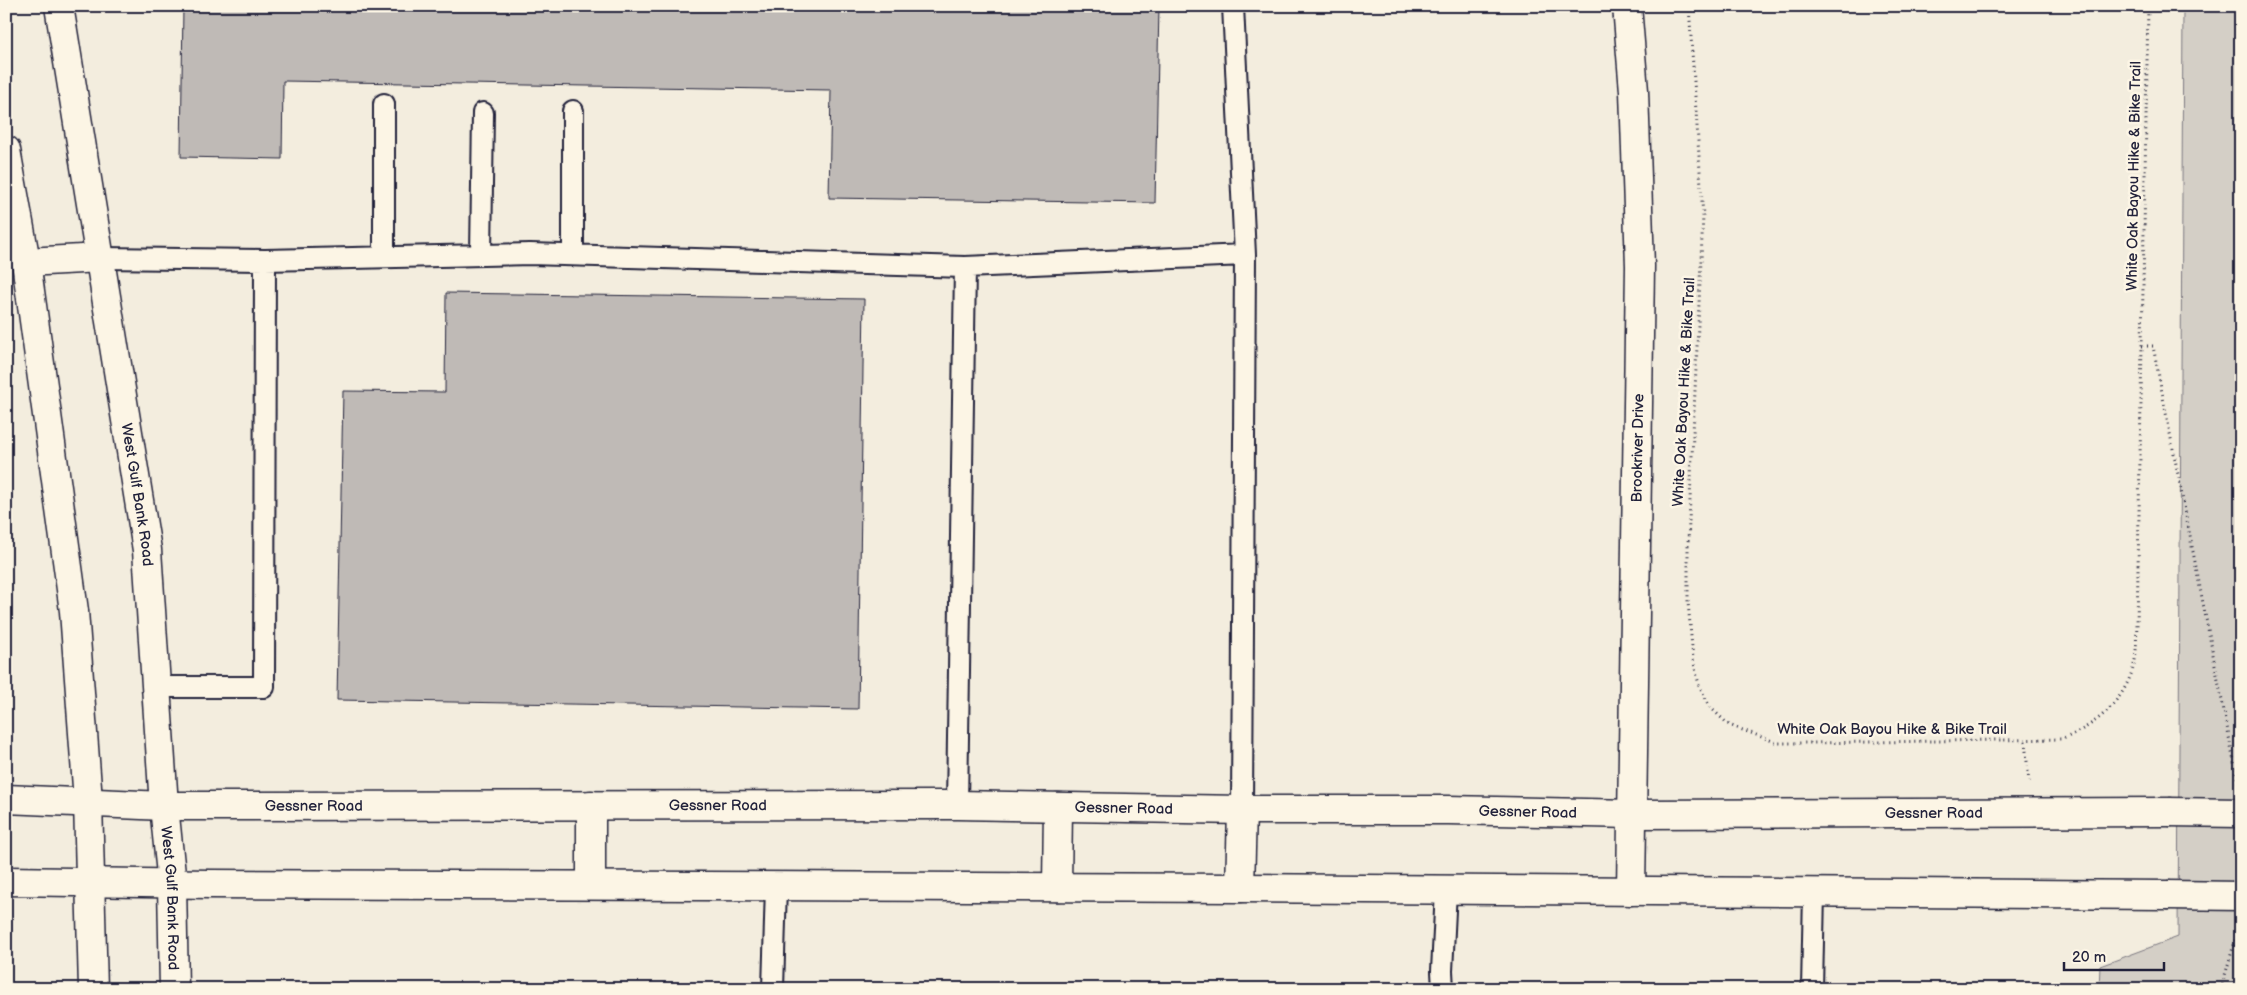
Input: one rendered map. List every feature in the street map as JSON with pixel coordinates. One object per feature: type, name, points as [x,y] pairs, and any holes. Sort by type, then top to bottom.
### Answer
[{"type":"main road","name":"West Gulf Bank Road","points":[[59,6],[147,550],[164,806],[172,884],[174,989]]},
{"type":"main road","name":"Brookriver Drive","points":[[1627,6],[1634,91],[1640,266],[1631,891]]},
{"type":"main road","points":[[6,150],[26,262],[74,611],[88,801],[92,883],[93,989]]},
{"type":"main road","points":[[26,262],[101,258]]},
{"type":"main road","name":"Gessner Road","points":[[6,800],[88,801],[164,806],[957,805],[1242,810],[1448,810],[1632,814],[2169,812],[2240,800]]},
{"type":"main road","points":[[591,805],[591,885]]},
{"type":"main road","points":[[1057,887],[1058,807]]},
{"type":"main road","points":[[1240,888],[1242,810]]},
{"type":"main road","points":[[6,882],[1240,888],[2241,896]]},
{"type":"lane","points":[[1233,6],[1245,255],[1242,810]]},
{"type":"lane","points":[[384,104],[384,257]]},
{"type":"lane","points":[[573,111],[573,255]]},
{"type":"lane","points":[[481,255],[483,112]]},
{"type":"lane","points":[[101,258],[265,260],[573,255],[965,267],[1245,255]]},
{"type":"lane","points":[[156,687],[264,687],[265,260]]},
{"type":"lane","points":[[957,805],[965,267]]},
{"type":"lane","points":[[773,989],[776,886]]},
{"type":"lane","points":[[1428,989],[1442,980],[1446,890]]},
{"type":"lane","points":[[1812,989],[1814,892]]},
{"type":"path","name":"White Oak Bayou Hike & Bike Trail","points":[[1689,6],[1703,216],[1690,502],[1688,602],[1693,659],[1699,685],[1710,707],[1729,725],[1778,743],[2025,741],[2063,738],[2084,730],[2103,716],[2126,685],[2134,665],[2137,626],[2148,6]]},
{"type":"path","points":[[2142,346],[2153,346],[2240,800]]},
{"type":"path","points":[[2025,741],[2030,784]]},
{"type":"path","points":[[2238,868],[2239,841]]},
{"type":"path","points":[[2221,989],[2237,934],[2237,925]]},
{"type":"shaded area","points":[[2183,6],[2241,6],[2241,989],[2099,989],[2100,966],[2178,937]]},
{"type":"building","points":[[183,6],[1159,6],[1155,203],[829,198],[831,90],[283,81],[282,159],[181,157]]},
{"type":"building","points":[[446,293],[864,299],[858,709],[337,700],[343,391],[445,392]]},
{"type":"building","points":[[436,987],[477,988],[477,989],[436,989]]}]
